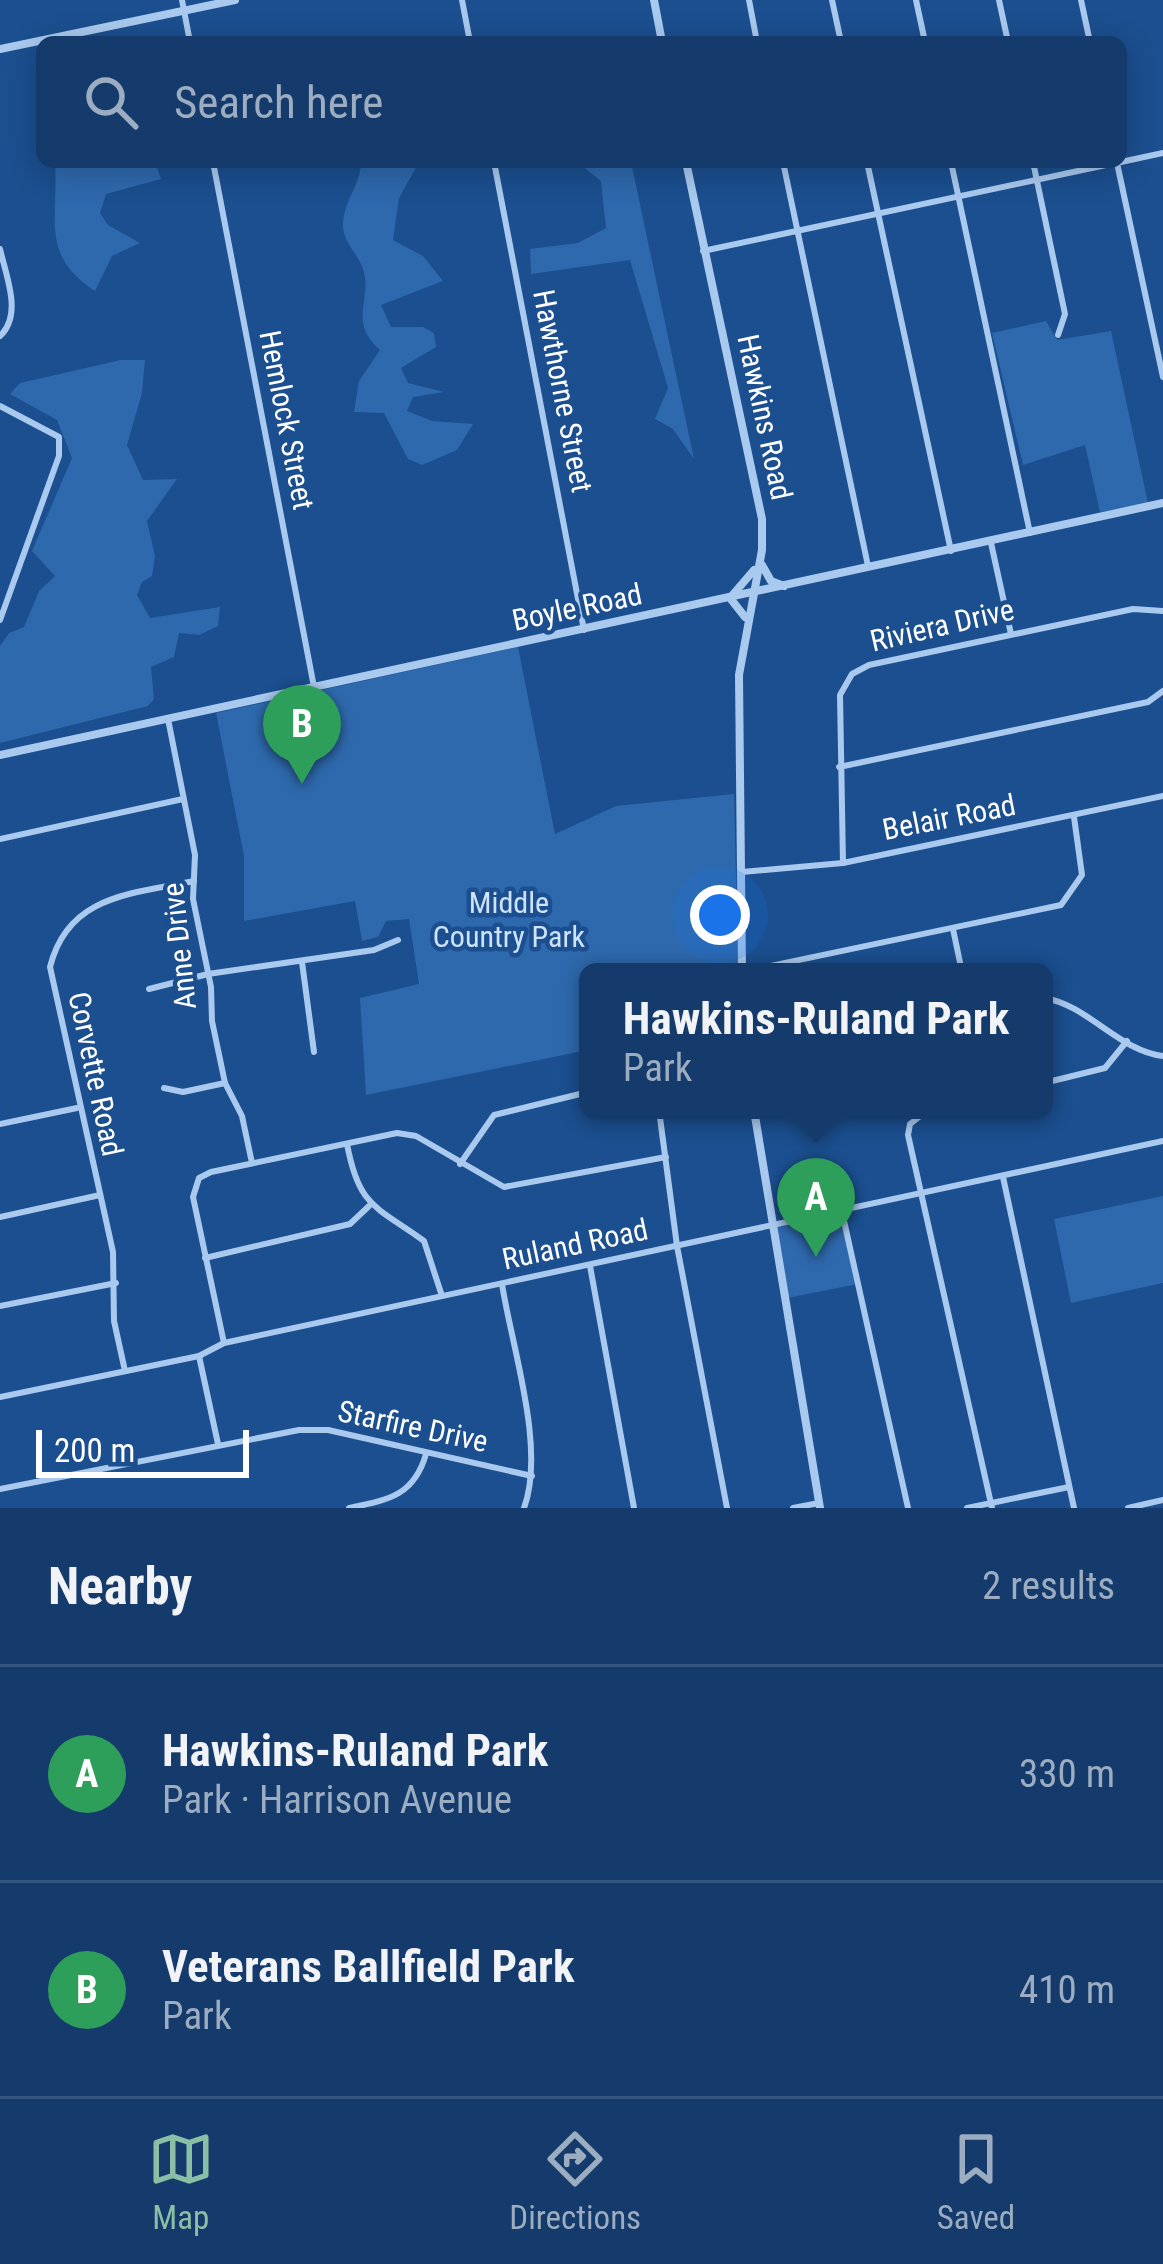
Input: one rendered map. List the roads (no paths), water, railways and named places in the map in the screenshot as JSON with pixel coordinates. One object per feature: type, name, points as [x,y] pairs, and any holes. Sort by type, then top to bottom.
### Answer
[{"type":"street","points":[[182,0],[189,36]]},
{"type":"street","points":[[63,36],[236,0]]},
{"type":"street","points":[[462,0],[469,36]]},
{"type":"street","points":[[654,0],[661,36]]},
{"type":"street","points":[[748,0],[757,36]]},
{"type":"street","points":[[832,0],[840,36]]},
{"type":"street","points":[[916,0],[924,36]]},
{"type":"street","points":[[999,0],[1007,36]]},
{"type":"street","points":[[1081,0],[1089,36]]},
{"type":"street","points":[[0,49],[36,42]]},
{"type":"street","points":[[1127,160],[1163,153]]},
{"type":"street","name":"Hemlock Street","points":[[214,168],[314,688]]},
{"type":"street","name":"Hawthorne Street","points":[[495,168],[584,630]]},
{"type":"street","name":"Hawkins Road","points":[[687,168],[762,519],[761,559],[739,674],[742,963]]},
{"type":"street","points":[[784,168],[868,566]]},
{"type":"street","points":[[868,168],[951,551]]},
{"type":"street","points":[[952,168],[1030,533]]},
{"type":"street","points":[[1034,168],[1066,314],[1058,335]]},
{"type":"street","points":[[703,251],[1091,168]]},
{"type":"street","points":[[1119,168],[1163,377]]},
{"type":"street","points":[[0,249],[12,309],[10,323],[0,336]]},
{"type":"street","points":[[0,406],[59,437],[59,456],[0,620]]},
{"type":"street","name":"Boyle Road","points":[[0,755],[1163,503]]},
{"type":"street","points":[[991,543],[1011,634]]},
{"type":"street","points":[[761,559],[765,575],[785,586]]},
{"type":"street","points":[[747,625],[741,606],[730,598],[761,559]]},
{"type":"street","name":"Riviera Drive","points":[[843,863],[840,695],[852,674],[869,665],[1132,609],[1163,610]]},
{"type":"street","points":[[839,767],[1148,702],[1163,691]]},
{"type":"street","name":"Anne Drive","points":[[168,719],[195,855],[194,881],[225,1083],[242,1116],[252,1163]]},
{"type":"street","name":"Belair Road","points":[[742,872],[843,863],[1163,796]]},
{"type":"street","points":[[0,839],[183,799]]},
{"type":"street","points":[[786,963],[1061,905],[1082,875],[1074,816]]},
{"type":"street","name":"Corvette Road","points":[[125,1371],[114,1321],[116,1283],[100,1195],[52,987],[55,946],[72,920],[97,902],[194,881]]},
{"type":"street","points":[[953,929],[960,963]]},
{"type":"street","points":[[148,989],[208,974],[374,950],[398,940]]},
{"type":"street","points":[[302,962],[314,1052]]},
{"type":"street","points":[[1053,1001],[1163,1056]]},
{"type":"street","points":[[1053,1081],[1105,1068],[1127,1041]]},
{"type":"street","points":[[164,1088],[183,1092],[225,1083]]},
{"type":"street","points":[[460,1164],[494,1115],[579,1094]]},
{"type":"street","points":[[0,1124],[77,1108]]},
{"type":"street","points":[[660,1119],[677,1246],[727,1508]]},
{"type":"street","points":[[755,1119],[819,1505],[793,1508]]},
{"type":"street","points":[[916,1119],[908,1135],[992,1505]]},
{"type":"street","points":[[224,1343],[194,1187],[211,1172],[406,1134],[504,1187],[525,1187],[666,1156]]},
{"type":"street","name":"Ruland Road","points":[[0,1397],[199,1356],[224,1343],[1163,1141]]},
{"type":"street","points":[[347,1144],[353,1176],[368,1206],[424,1241],[442,1296]]},
{"type":"street","points":[[1003,1177],[1074,1508]]},
{"type":"street","points":[[0,1216],[100,1195]]},
{"type":"street","points":[[205,1258],[350,1224],[368,1206]]},
{"type":"street","points":[[842,1212],[908,1508]]},
{"type":"street","points":[[590,1266],[634,1508]]},
{"type":"street","points":[[0,1306],[116,1283]]},
{"type":"street","points":[[502,1285],[532,1476],[524,1508]]},
{"type":"street","points":[[199,1356],[218,1444]]},
{"type":"street","name":"Starfire Drive","points":[[0,1489],[284,1430],[328,1430],[532,1476]]},
{"type":"street","points":[[349,1508],[405,1493],[415,1484],[426,1453]]},
{"type":"street","points":[[967,1508],[1070,1487]]},
{"type":"street","points":[[1128,1508],[1163,1500]]},
{"type":"place","name":"Veterans Ballfield Park","points":[[302,784]]},
{"type":"place","name":"Hawkins-Ruland Park","points":[[816,1257]]},
{"type":"park label","name":"Middle Country Park","points":[[509,919]]}]
